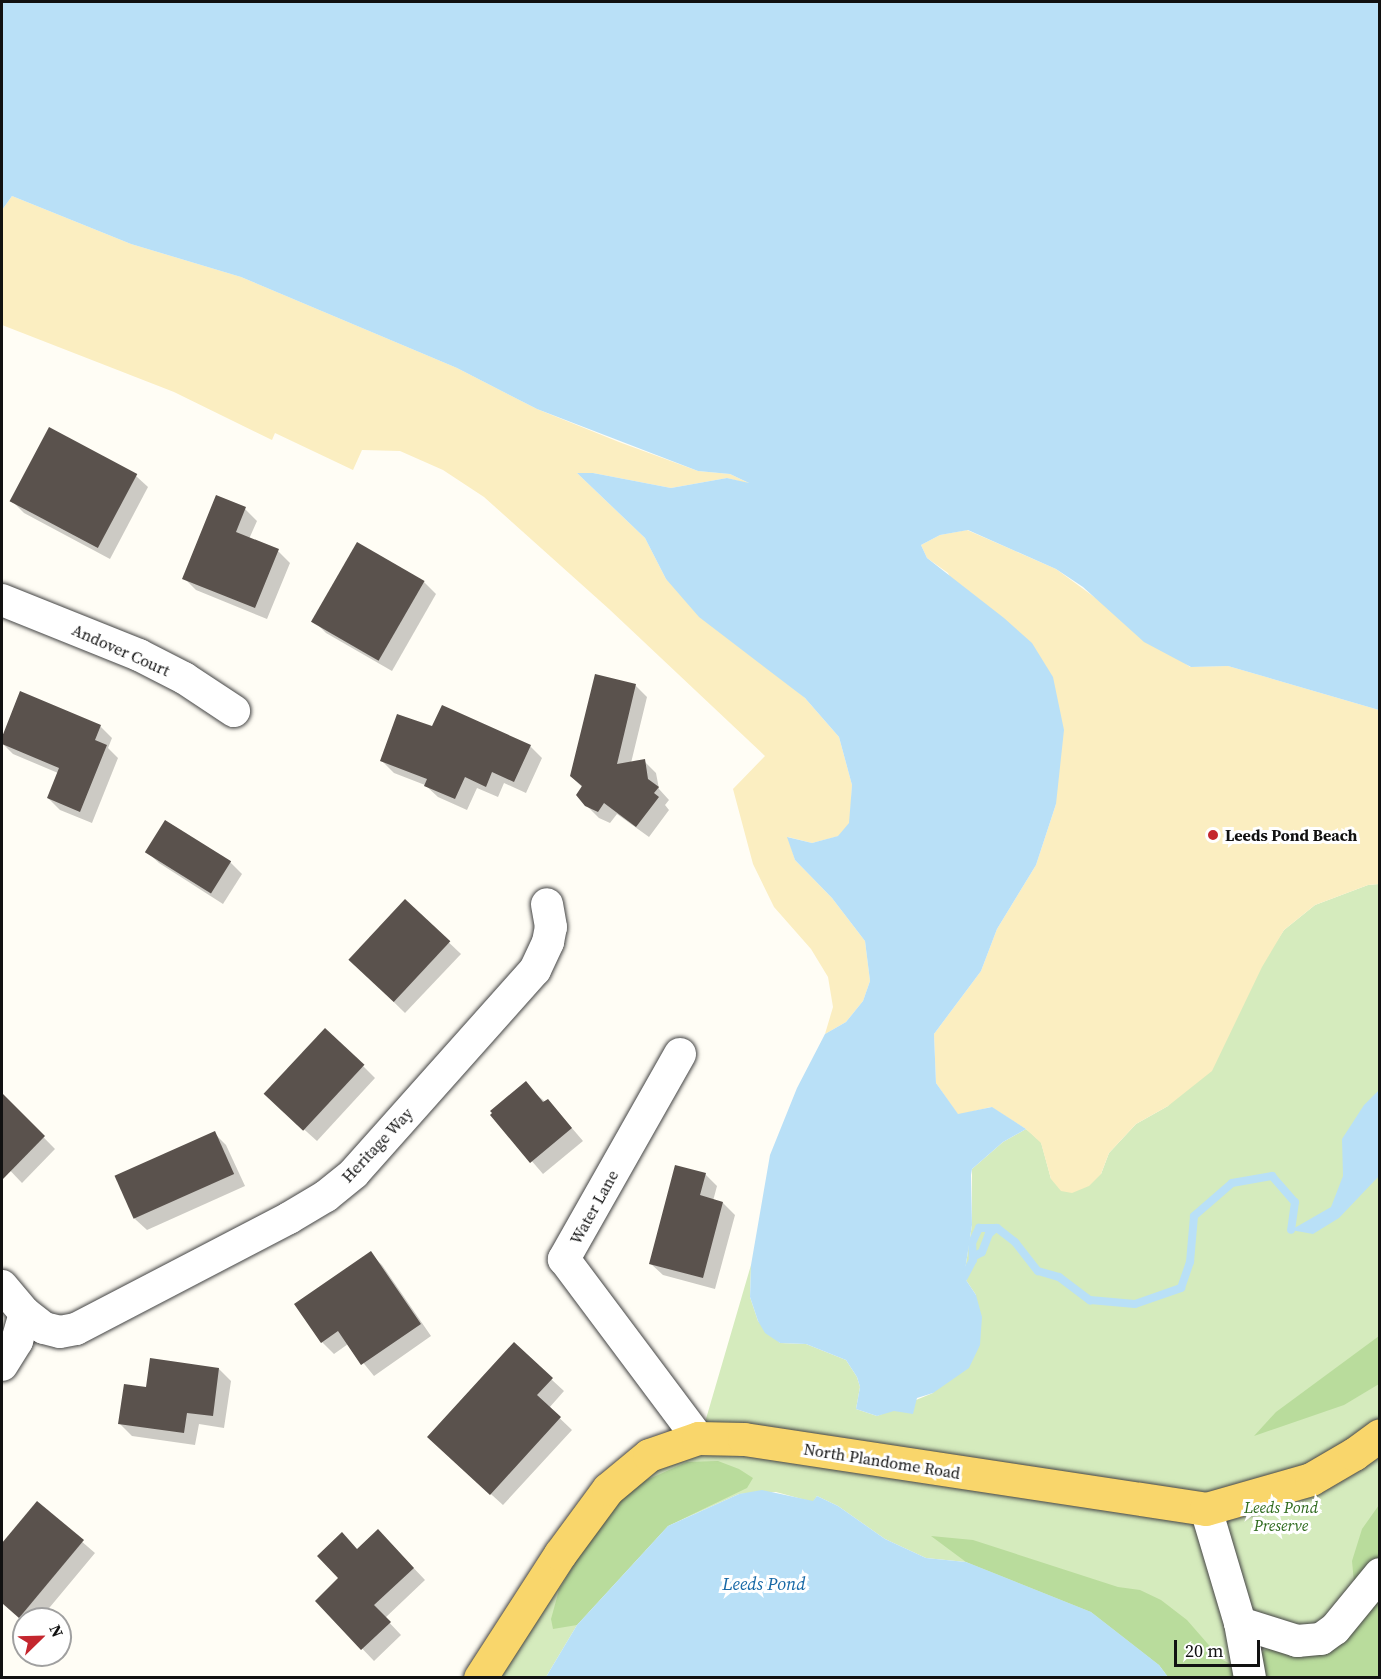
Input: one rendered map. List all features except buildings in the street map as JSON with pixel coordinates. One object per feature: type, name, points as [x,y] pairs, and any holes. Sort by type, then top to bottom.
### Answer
[{"type":"main road","name":"North Plandome Road","points":[[480,1677],[560,1554],[608,1489],[649,1455],[698,1438],[744,1439],[1206,1509],[1311,1479],[1354,1455],[1380,1435]]},
{"type":"street","name":"Andover Court","points":[[2,600],[139,655],[184,678],[234,711]]},
{"type":"street","name":"Heritage Way","points":[[2,1286],[36,1324],[53,1332],[69,1331],[88,1325],[289,1218],[340,1186],[535,970],[548,942],[550,927],[548,904]]},
{"type":"street","name":"Water Lane","points":[[680,1054],[564,1260],[698,1438]]},
{"type":"street","points":[[2,1365],[17,1341],[25,1313]]},
{"type":"street","points":[[1206,1509],[1240,1623],[1250,1677]]},
{"type":"street","points":[[1240,1623],[1297,1641],[1321,1639],[1335,1629],[1380,1574]]},
{"type":"green space","name":"Leeds Pond Preserve","points":[[1379,884],[1379,1677],[1168,1677],[1159,1665],[966,1562],[926,1558],[885,1539],[838,1506],[817,1496],[813,1502],[776,1492],[739,1494],[668,1526],[577,1625],[546,1677],[480,1678],[608,1489],[701,1436],[751,1265],[750,1297],[758,1321],[780,1343],[806,1344],[846,1360],[857,1377],[860,1387],[856,1409],[877,1416],[933,1393],[976,1295],[964,1277],[972,1225],[972,1169],[1003,1142],[1026,1129],[1041,1142],[1051,1179],[1101,1174],[1109,1153],[1136,1124],[1168,1106],[1284,930],[1315,905],[1368,885]]},
{"type":"green space","points":[[1379,1336],[1379,1384],[1344,1405],[1254,1436],[1276,1412]]},
{"type":"green space","points":[[718,1461],[739,1469],[753,1478],[747,1488],[668,1526],[577,1625],[553,1629],[551,1619],[559,1590],[590,1538],[629,1488],[687,1462]]},
{"type":"green space","points":[[1379,1505],[1379,1677],[1168,1677],[1159,1665],[1091,1612],[966,1562],[931,1536],[973,1540],[1118,1587],[1140,1590],[1161,1600],[1187,1620],[1221,1659],[1249,1674],[1259,1655],[1269,1647],[1309,1653],[1354,1582],[1352,1561],[1362,1529]]},
{"type":"sand","points":[[12,196],[131,244],[241,277],[457,368],[537,409],[619,442],[698,471],[730,474],[753,485],[727,478],[671,488],[593,473],[577,473],[645,538],[666,579],[805,698],[839,737],[852,785],[850,823],[839,836],[812,843],[788,837],[795,860],[832,898],[865,941],[870,981],[863,1001],[846,1022],[825,1034],[833,1007],[828,977],[811,949],[774,907],[753,864],[733,789],[765,756],[609,609],[484,497],[443,470],[400,451],[362,450],[353,470],[275,433],[272,440],[174,392],[2,325],[2,210]]},
{"type":"sand","name":"Leeds Pond Beach","points":[[967,530],[1056,569],[1190,667],[1228,666],[1379,710],[1379,884],[1368,885],[1315,905],[1284,930],[1262,967],[1212,1071],[1168,1106],[1136,1124],[1109,1153],[1101,1174],[1089,1186],[1072,1193],[1061,1191],[1051,1179],[1041,1143],[1026,1129],[991,1107],[958,1115],[936,1083],[934,1034],[981,971],[997,929],[1036,865],[1056,804],[948,573],[927,558],[921,545],[940,535]]},
{"type":"water","points":[[2,2],[1379,2],[1379,710],[1228,666],[1191,667],[1144,642],[1083,587],[1056,569],[968,530],[940,535],[921,545],[927,558],[1004,618],[1032,643],[1053,677],[1064,730],[1056,804],[1036,865],[997,929],[981,971],[934,1034],[936,1083],[958,1114],[992,1107],[1026,1129],[1003,1142],[972,1169],[972,1225],[964,1277],[976,1295],[982,1317],[980,1345],[969,1368],[933,1393],[917,1398],[913,1414],[894,1411],[877,1416],[856,1409],[860,1387],[857,1377],[846,1360],[806,1344],[780,1343],[765,1333],[758,1321],[750,1297],[751,1265],[770,1155],[797,1088],[825,1034],[846,1022],[863,1001],[870,981],[865,941],[832,898],[795,860],[787,837],[812,843],[838,836],[849,823],[852,785],[839,737],[805,698],[699,617],[666,579],[645,538],[577,473],[593,473],[671,488],[727,478],[749,483],[730,474],[698,471],[537,409],[457,368],[241,277],[131,244],[12,196],[2,210]]},
{"type":"water","points":[[1379,1090],[1379,1176],[1339,1218],[1313,1234],[1291,1230],[1331,1207],[1343,1176],[1342,1139],[1364,1105]]},
{"type":"water","name":"Leeds Pond","points":[[762,1490],[813,1501],[817,1496],[838,1506],[885,1539],[926,1558],[966,1562],[1091,1612],[1159,1665],[1168,1677],[546,1677],[577,1625],[668,1526],[739,1494]]},
{"type":"waterway","points":[[964,1277],[973,1260],[972,1243],[979,1228],[997,1228],[1015,1242],[1038,1271],[1059,1277],[1090,1300],[1135,1304],[1181,1288],[1190,1262],[1194,1216],[1232,1183],[1272,1176],[1295,1202],[1291,1230]]},
{"type":"waterway","points":[[973,1257],[982,1252],[989,1234],[996,1228]]},
{"type":"place","name":"Leeds Pond Beach","points":[[1213,835]]}]
